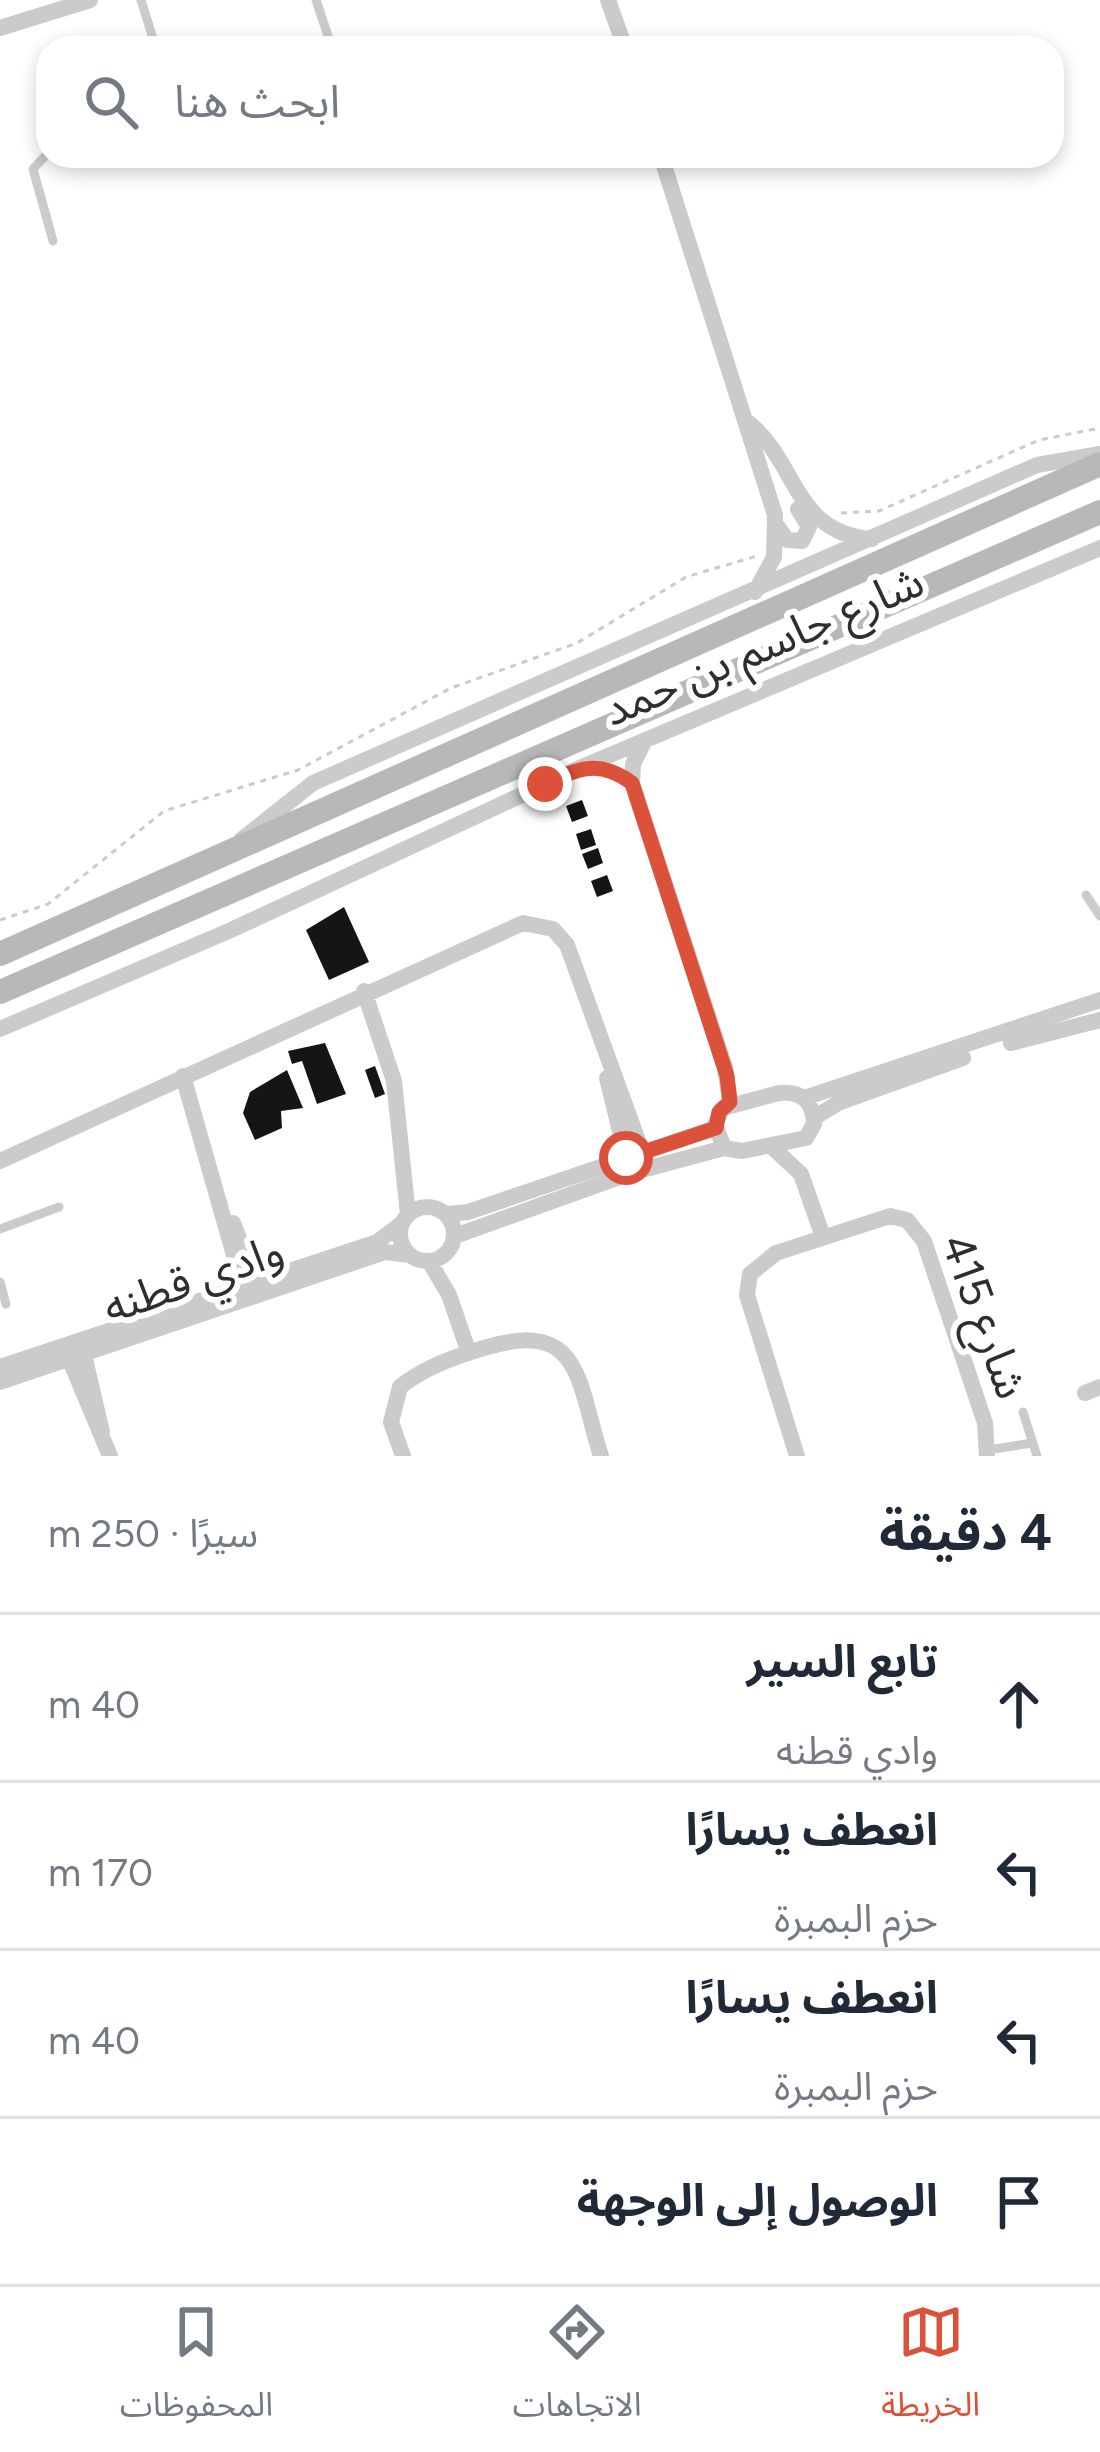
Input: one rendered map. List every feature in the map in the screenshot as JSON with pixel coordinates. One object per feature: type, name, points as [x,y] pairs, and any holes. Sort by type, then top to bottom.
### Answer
[{"type":"main road","name":"شارع جاسم بن حمد","points":[[0,954],[237,844],[1100,464]]},
{"type":"main road","name":"شارع جاسم بن حمد","points":[[0,992],[1100,512]]},
{"type":"street","points":[[0,28],[90,0]]},
{"type":"street","points":[[616,4],[623,36]]},
{"type":"street","points":[[665,168],[749,423],[749,445],[777,525],[790,541],[808,535],[794,493],[766,437],[749,423]]},
{"type":"street","name":"شارع جاسم بن حمد","points":[[237,844],[313,783],[1037,465],[1100,454]]},
{"type":"street","points":[[794,493],[828,527],[875,539]]},
{"type":"street","points":[[754,592],[774,557],[777,525]]},
{"type":"street","name":"شارع جاسم بن حمد","points":[[0,1029],[230,930],[584,766],[1100,548]]},
{"type":"street","points":[[644,742],[633,764],[632,783],[675,907],[683,917],[722,1046],[730,1102]]},
{"type":"street","points":[[584,766],[612,770],[632,783]]},
{"type":"street","points":[[0,1161],[508,926],[543,925],[567,945],[637,1163]]},
{"type":"street","points":[[364,992],[394,1081],[405,1173],[402,1244],[410,1255],[437,1258]]},
{"type":"street","points":[[724,1148],[716,1128],[719,1112],[730,1102],[791,1092],[805,1098],[1100,1000]]},
{"type":"street","points":[[823,1237],[801,1174],[814,1118],[838,1103],[984,1050],[1100,1020]]},
{"type":"street","points":[[722,1046],[753,1097]]},
{"type":"street","points":[[183,1076],[251,1289]]},
{"type":"street","points":[[805,1098],[814,1118]]},
{"type":"street","points":[[437,1258],[455,1235],[716,1128]]},
{"type":"street","points":[[405,1219],[439,1210],[469,1212],[637,1163],[724,1148],[772,1147],[806,1138]]},
{"type":"street","points":[[772,1147],[801,1174]]},
{"type":"street","points":[[405,1173],[455,1235]]},
{"type":"street","name":"شارع 415","points":[[797,1456],[746,1284],[765,1258],[890,1216],[907,1220],[920,1233],[986,1423],[988,1453]]},
{"type":"street","name":"وادي قطنه","points":[[1,1369],[251,1289],[377,1242],[405,1219]]},
{"type":"street","name":"وادي قطنه","points":[[251,1289],[386,1252],[410,1255]]},
{"type":"street","points":[[437,1258],[469,1353]]},
{"type":"street","points":[[403,1456],[391,1421],[400,1387],[469,1353],[528,1336],[561,1350],[601,1456]]},
{"type":"street","points":[[74,1349],[88,1413],[102,1432],[110,1456]]},
{"type":"lane","points":[[141,0],[152,36]]},
{"type":"lane","points":[[316,0],[328,36]]},
{"type":"lane","points":[[36,166],[33,169],[53,242]]},
{"type":"lane","points":[[1086,895],[1100,916]]},
{"type":"lane","points":[[0,1229],[58,1207]]},
{"type":"lane","points":[[0,1282],[6,1304]]},
{"type":"lane","points":[[1023,1412],[1036,1456]]},
{"type":"lane","points":[[988,1453],[1032,1442]]},
{"type":"path","points":[[828,527],[840,513],[879,511],[1039,440],[1100,428]]},
{"type":"path","points":[[0,920],[48,904],[164,812],[298,770],[451,688],[577,643],[686,577],[757,556],[774,557]]},
{"type":"building","points":[[582,800],[588,816],[572,822],[566,806]]},
{"type":"building","points":[[591,829],[596,845],[581,850],[576,834]]},
{"type":"building","points":[[598,848],[603,863],[588,869],[582,854]]},
{"type":"building","points":[[607,875],[613,891],[597,897],[591,881]]},
{"type":"building","points":[[344,907],[369,962],[329,980],[306,930]]},
{"type":"building","points":[[325,1043],[346,1094],[317,1104],[302,1061],[292,1064],[288,1051]]},
{"type":"building","points":[[375,1066],[385,1094],[375,1098],[365,1070]]},
{"type":"building","points":[[287,1070],[303,1108],[281,1111],[282,1128],[255,1140],[243,1113],[250,1092]]},
{"type":"route","points":[[545,784],[584,766],[612,770],[632,783],[730,1088],[730,1102],[719,1112],[716,1128],[626,1158]]}]
